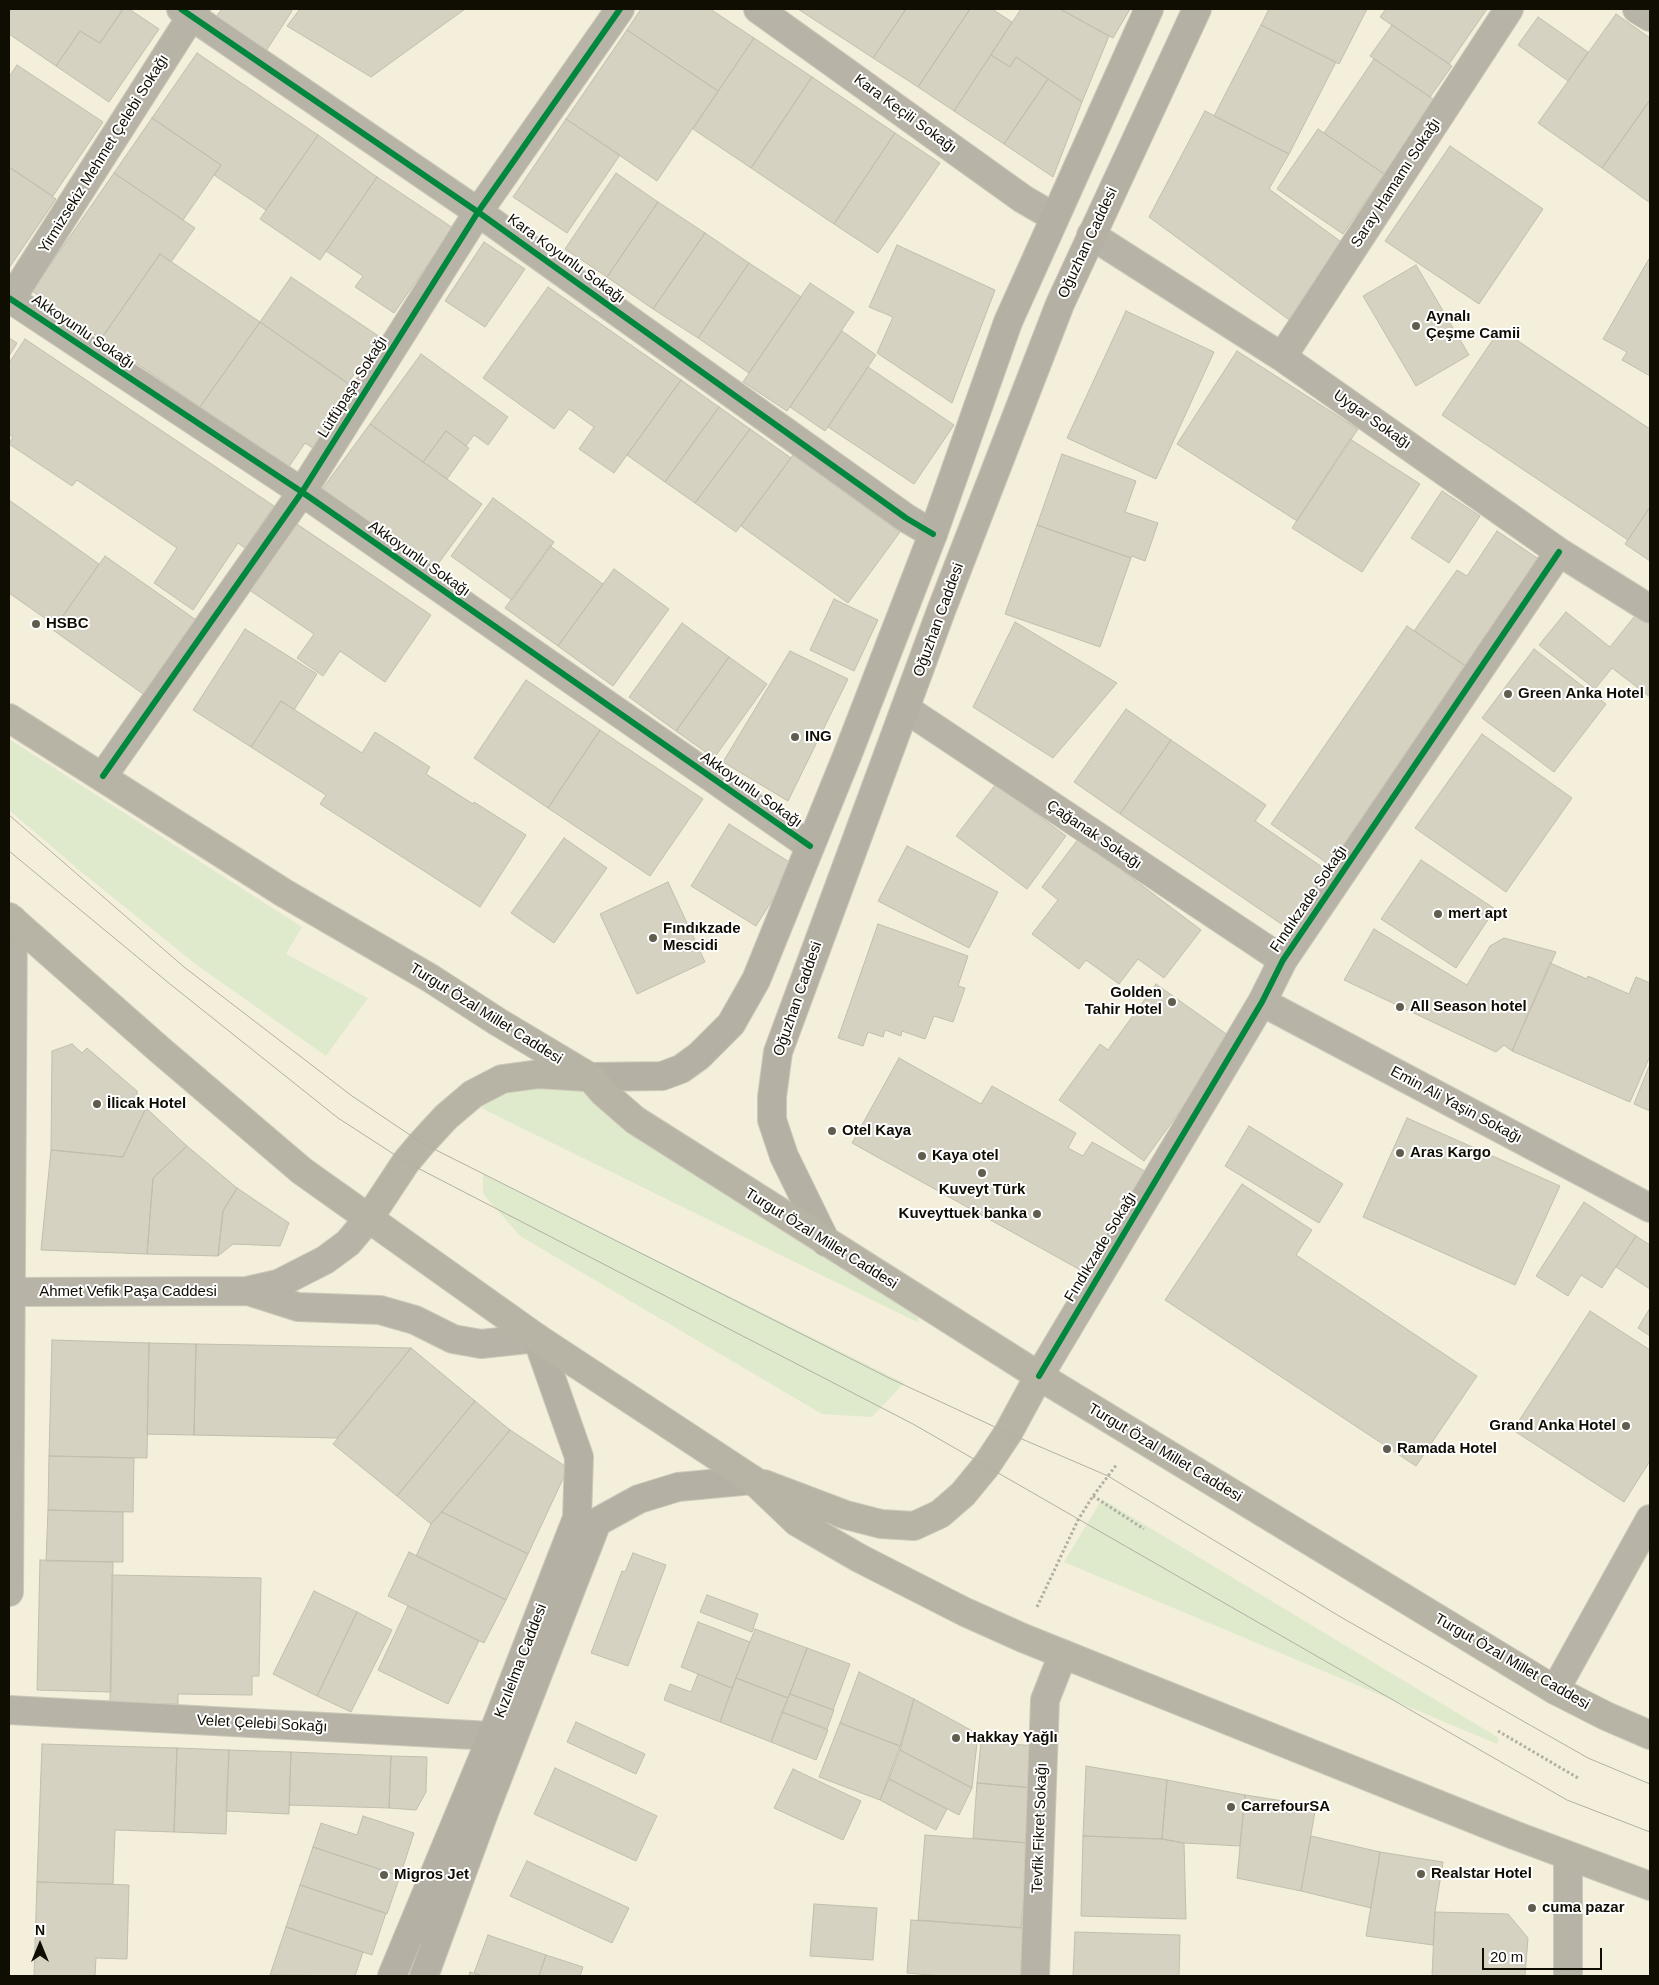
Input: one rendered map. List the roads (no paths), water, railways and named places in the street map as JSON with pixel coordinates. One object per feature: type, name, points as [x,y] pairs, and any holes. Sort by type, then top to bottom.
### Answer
[{"type":"main road","points":[[369,1218],[406,1162],[446,1117],[473,1094],[502,1079],[539,1074],[590,1077],[662,1076],[681,1069],[699,1056],[731,1024],[756,980],[847,756],[933,534],[1008,322],[1149,9]]},
{"type":"main road","name":"Oğuzhan Caddesi","points":[[826,1242],[784,1156],[772,1120],[772,1097],[778,1052],[789,1017],[906,709],[941,611],[1060,304],[1091,234],[1198,9]]},
{"type":"main road","points":[[1054,217],[1091,234]]},
{"type":"main road","points":[[933,534],[965,548]]},
{"type":"main road","name":"Turgut Özal Millet Caddesi","points":[[9,718],[103,776],[284,893],[430,978],[498,1022],[590,1077],[604,1093],[635,1120],[1039,1376],[1555,1690],[1606,1716],[1650,1735]]},
{"type":"main road","points":[[11,919],[302,1171],[537,1338],[753,1480],[797,1522],[859,1558],[965,1612],[1023,1638],[1568,1856],[1650,1886]]},
{"type":"main road","name":"Kızılelma Caddesi","points":[[424,1976],[503,1734],[577,1518],[579,1457],[537,1338]]},
{"type":"main road","points":[[753,1480],[846,1515],[880,1524],[914,1526],[940,1514],[963,1494],[986,1466],[1008,1433],[1039,1376]]},
{"type":"main road","name":"Kızılelma Caddesi","points":[[392,1976],[503,1734],[597,1522],[639,1499],[678,1487],[753,1480]]},
{"type":"street","name":"Lütfüpaşa Sokağı","points":[[103,776],[302,492],[478,212],[620,9]]},
{"type":"street","name":"Kara Keçili Sokağı","points":[[758,9],[1023,199],[1054,217]]},
{"type":"street","name":"Saray Hamamı Sokağı","points":[[1282,356],[1509,9]]},
{"type":"street","points":[[1637,9],[1650,16]]},
{"type":"street","name":"Kara Koyunlu Sokağı","points":[[190,11],[478,212],[906,518],[933,534]]},
{"type":"street","name":"Yirmizsekiz Mehmet Çelebi Sokağı","points":[[10,298],[190,11]]},
{"type":"street","name":"Uygar Sokağı","points":[[1091,234],[1282,356],[1559,552],[1650,609]]},
{"type":"street","name":"Akkoyunlu Sokağı","points":[[10,298],[302,492],[810,846]]},
{"type":"street","name":"Fındıkzade Sokağı","points":[[1039,1376],[1262,1002],[1283,960],[1559,552]]},
{"type":"street","name":"Çağanak Sokağı","points":[[906,709],[1283,960]]},
{"type":"street","points":[[9,1592],[11,919]]},
{"type":"street","name":"Emin Ali Yaşin Sokağı","points":[[1262,1002],[1650,1208]]},
{"type":"street","points":[[247,1291],[278,1284],[325,1260],[348,1243],[369,1218]]},
{"type":"street","points":[[247,1291],[298,1307],[380,1310],[415,1320],[453,1339],[481,1344],[537,1338]]},
{"type":"street","name":"Ahmet Vefik Paşa Caddesi","points":[[10,1292],[247,1291]]},
{"type":"street","points":[[1555,1690],[1650,1519]]},
{"type":"street","name":"Tevfik Fikret Sokağı","points":[[1035,1976],[1045,1700],[1063,1654]]},
{"type":"street","name":"Velet Çelebi Sokağı","points":[[9,1710],[503,1734]]},
{"type":"street","points":[[1568,1856],[1568,1976]]},
{"type":"tram line","points":[[9,815],[184,967],[352,1096],[422,1143],[889,1378],[1008,1433],[1108,1476],[1339,1616],[1500,1708],[1588,1758],[1650,1784]]},
{"type":"tram line","points":[[9,851],[170,984],[338,1118],[406,1162],[913,1424],[1567,1800],[1650,1832]]},
{"type":"place","name":"Aynalı Çeşme Camii","points":[[1416,326]]},
{"type":"place","name":"HSBC","points":[[36,624]]},
{"type":"place","name":"Green Anka Hotel","points":[[1508,694]]},
{"type":"place","name":"ING","points":[[795,737]]},
{"type":"place","name":"mert apt","points":[[1438,914]]},
{"type":"place","name":"Fındıkzade Mescidi","points":[[653,938]]},
{"type":"place","name":"Golden Tahir Hotel","points":[[1172,1002]]},
{"type":"place","name":"All Season hotel","points":[[1400,1007]]},
{"type":"place","name":"İlicak Hotel","points":[[97,1104]]},
{"type":"place","name":"Otel Kaya","points":[[832,1131]]},
{"type":"place","name":"Aras Kargo","points":[[1400,1153]]},
{"type":"place","name":"Kaya otel","points":[[922,1156]]},
{"type":"place","name":"Kuveyt Türk","points":[[982,1173]]},
{"type":"place","name":"Kuveyttuek banka","points":[[1037,1214]]},
{"type":"place","name":"Grand Anka Hotel","points":[[1626,1426]]},
{"type":"place","name":"Ramada Hotel","points":[[1387,1449]]},
{"type":"place","name":"Hakkay Yağlı","points":[[956,1738]]},
{"type":"place","name":"CarrefourSA","points":[[1231,1807]]},
{"type":"place","name":"Realstar Hotel","points":[[1421,1874]]},
{"type":"place","name":"Migros Jet","points":[[384,1875]]},
{"type":"place","name":"cuma pazar","points":[[1532,1908]]}]
